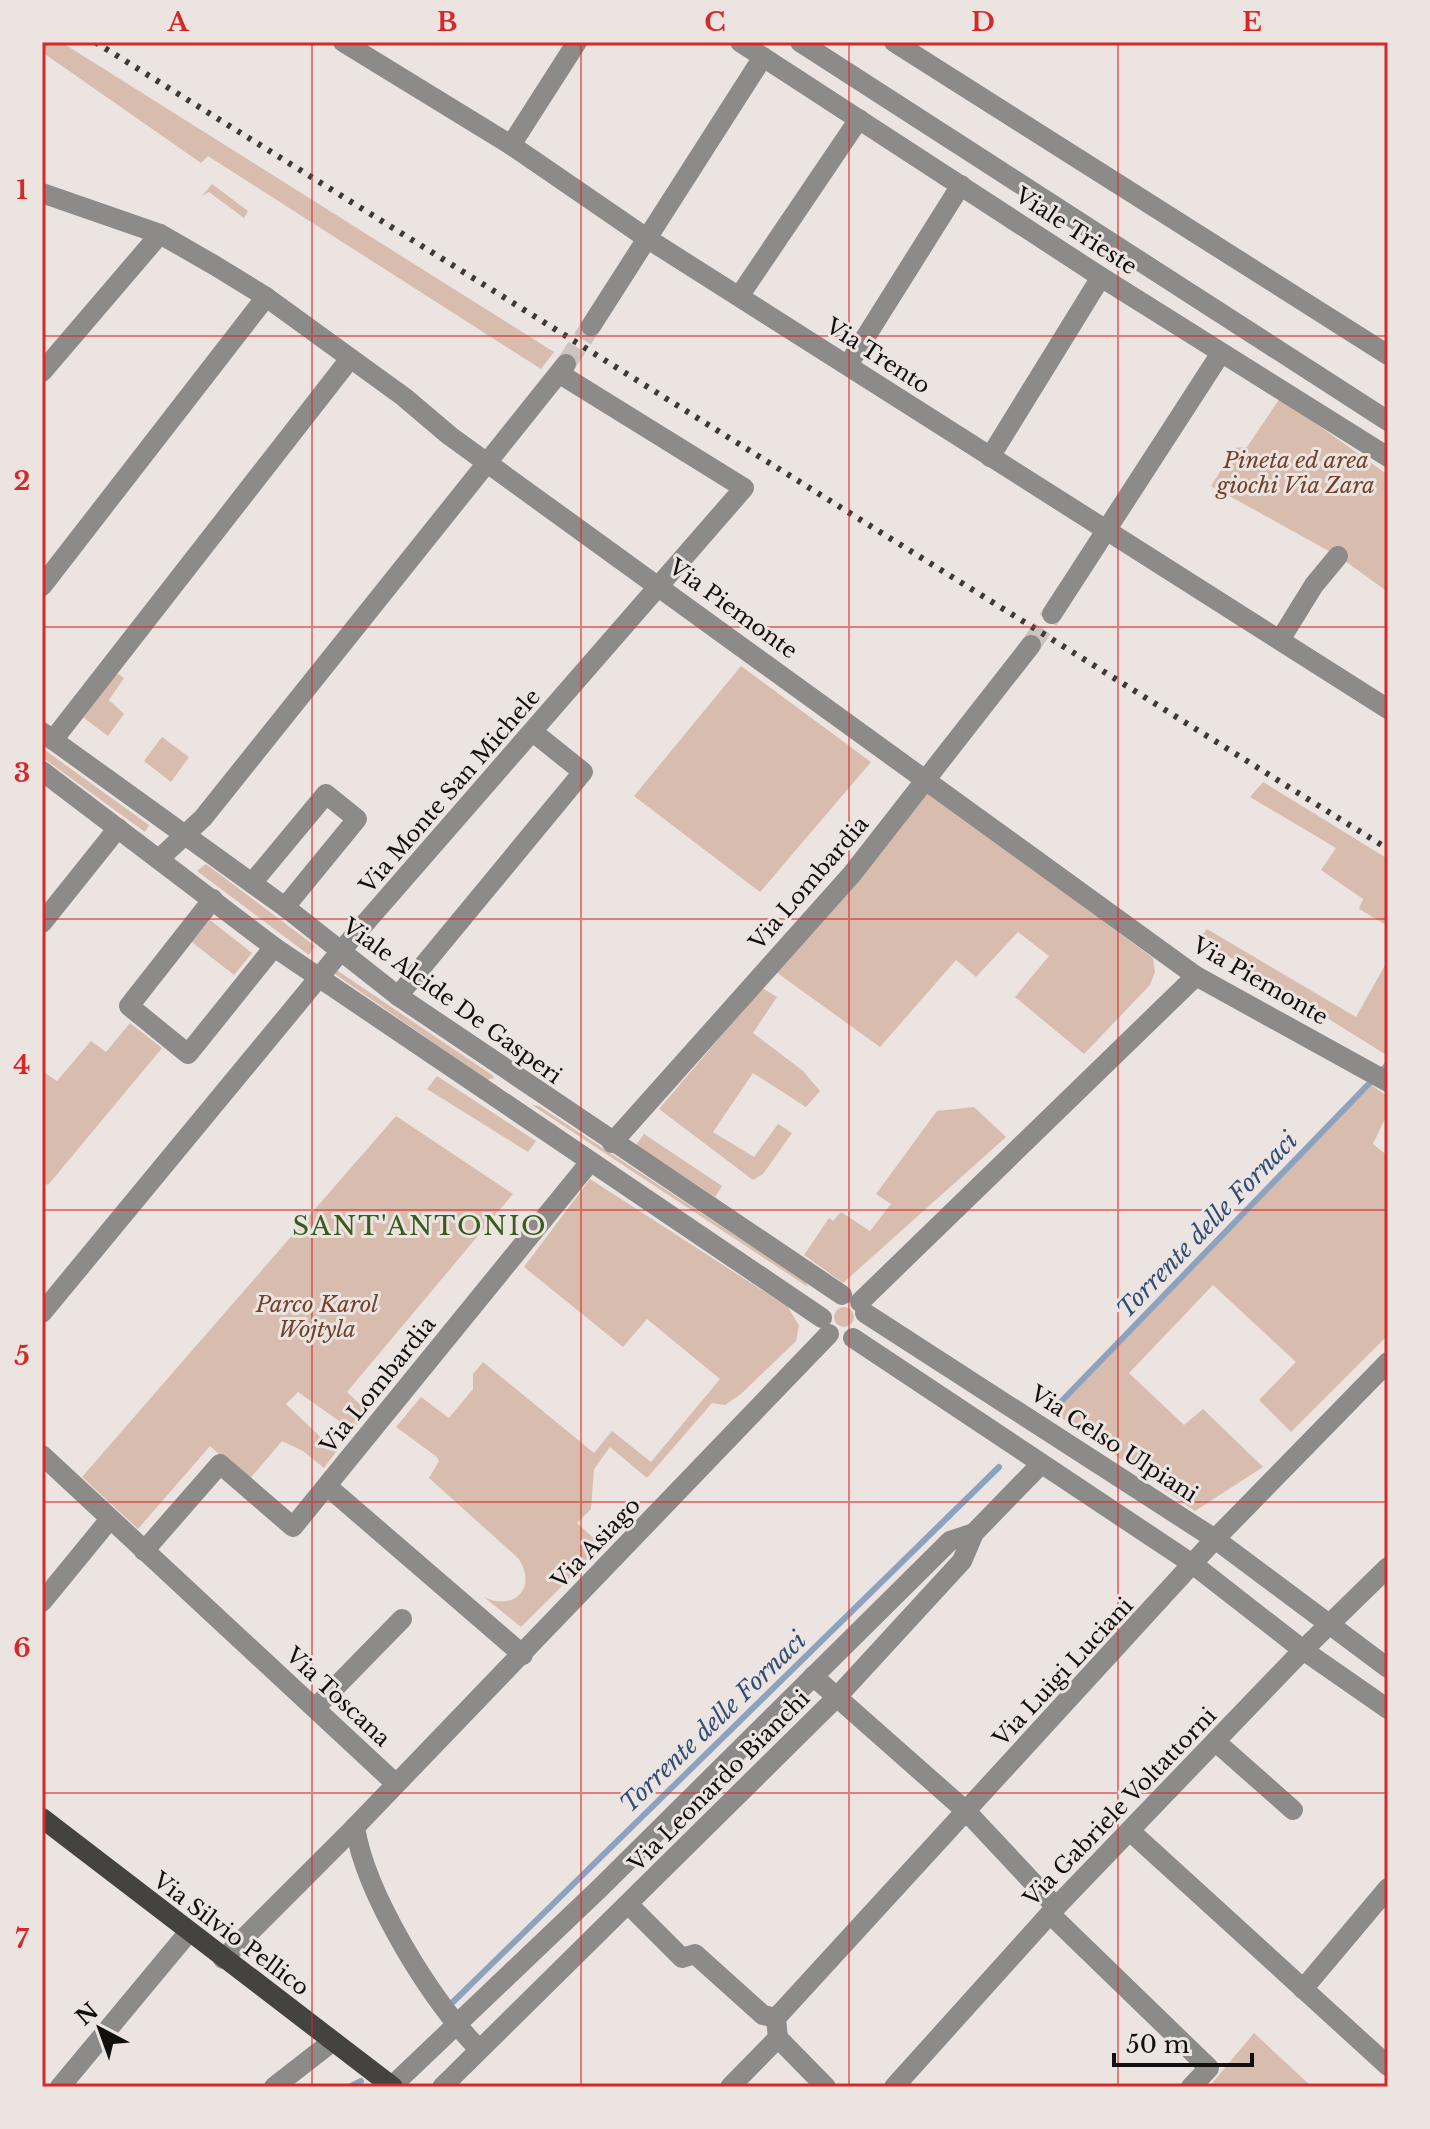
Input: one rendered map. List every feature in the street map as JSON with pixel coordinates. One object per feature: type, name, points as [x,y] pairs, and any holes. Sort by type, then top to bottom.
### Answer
[{"type":"main road","name":"Via Silvio Pellico","points":[[42,1818],[188,1933],[393,2087]]},
{"type":"street","name":"Via Trento","points":[[343,42],[511,145],[648,239],[1388,709]]},
{"type":"street","points":[[511,145],[577,42]]},
{"type":"street","name":"Viale Trieste","points":[[740,42],[1101,277],[1388,457]]},
{"type":"street","name":"Viale Trieste","points":[[800,42],[1388,421]]},
{"type":"street","points":[[894,42],[1388,355]]},
{"type":"street","points":[[591,326],[763,57]]},
{"type":"street","points":[[740,295],[859,119]]},
{"type":"street","points":[[848,365],[961,185]]},
{"type":"street","name":"Via Piemonte","points":[[42,193],[160,234],[266,297],[489,463],[1196,976],[1388,1082]]},
{"type":"street","points":[[42,372],[160,234]]},
{"type":"street","points":[[990,457],[1101,277]]},
{"type":"street","points":[[42,586],[266,297]]},
{"type":"street","points":[[1052,614],[1221,353]]},
{"type":"street","points":[[48,736],[349,360]]},
{"type":"street","name":"Via Monte San Michele","points":[[42,1313],[319,976],[662,586],[744,488],[563,369],[489,463]]},
{"type":"street","points":[[159,859],[183,833],[203,818],[489,463]]},
{"type":"street","points":[[1280,640],[1317,580],[1338,556]]},
{"type":"street","name":"Via Lombardia","points":[[612,1143],[852,874],[1031,645]]},
{"type":"street","points":[[398,996],[583,772],[533,732]]},
{"type":"street","name":"Viale Alcide De Gasperi","points":[[48,736],[285,907],[398,996],[612,1143],[856,1303]]},
{"type":"street","points":[[42,771],[274,947],[590,1162],[826,1326],[840,1339],[853,1338],[864,1328],[856,1303]]},
{"type":"street","points":[[252,883],[326,794],[357,819],[285,907]]},
{"type":"street","points":[[42,923],[118,828]]},
{"type":"street","points":[[213,899],[129,1006],[188,1054],[274,947]]},
{"type":"street","points":[[826,1326],[827,1304],[856,1303],[1196,976]]},
{"type":"street","name":"Via Lombardia","points":[[144,1551],[220,1464],[293,1527],[590,1162]]},
{"type":"street","name":"Via Celso Ulpiani","points":[[856,1303],[1215,1539],[1328,1627],[1388,1668]]},
{"type":"street","name":"Via Asiago","points":[[394,1782],[523,1655],[826,1326]]},
{"type":"street","points":[[853,1338],[1194,1565],[1303,1650],[1388,1709]]},
{"type":"street","name":"Via Luigi Luciani","points":[[730,2087],[777,2028],[967,1812],[1215,1539],[1388,1362]]},
{"type":"street","name":"Via Toscana","points":[[42,1455],[394,1782]]},
{"type":"street","name":"Via Leonardo Bianchi","points":[[445,2085],[836,1698],[962,1561],[974,1533],[1041,1464]]},
{"type":"street","points":[[327,1486],[523,1655]]},
{"type":"street","points":[[42,1602],[110,1519]]},
{"type":"street","name":"Via Leonardo Bianchi","points":[[393,2087],[454,2024],[600,1888],[950,1541],[974,1533]]},
{"type":"street","name":"Via Gabriele Voltattorni","points":[[894,2087],[1053,1911],[1303,1650],[1388,1567]]},
{"type":"street","points":[[315,1708],[402,1619]]},
{"type":"street","points":[[813,1676],[967,1812],[1053,1911],[1209,2068],[1191,2087]]},
{"type":"street","points":[[1216,1742],[1293,1810]]},
{"type":"street","points":[[223,1959],[355,1827],[394,1782]]},
{"type":"street","points":[[355,1827],[357,1845],[384,1910],[454,2024],[479,2049]]},
{"type":"street","points":[[1130,1831],[1388,2066]]},
{"type":"street","points":[[1303,1989],[1388,1888]]},
{"type":"street","points":[[629,1905],[682,1958],[695,1954],[763,2015],[826,2087]]},
{"type":"street","points":[[60,2087],[188,1933]]},
{"type":"street","points":[[274,2087],[333,2041]]},
{"type":"green space","points":[[42,42],[61,42],[554,352],[541,369],[208,156],[201,163],[42,52]]},
{"type":"green space","points":[[212,184],[248,211],[244,218],[209,192],[202,196]]},
{"type":"green space","name":"Pineta ed area giochi Via Zara","points":[[1280,398],[1388,475],[1388,592],[1338,556],[1211,486],[1235,448],[1247,447]]},
{"type":"green space","points":[[741,666],[871,762],[760,892],[634,796]]},
{"type":"green space","points":[[114,671],[124,678],[109,700],[124,714],[108,736],[80,715]]},
{"type":"green space","points":[[162,737],[189,757],[171,782],[144,761]]},
{"type":"green space","points":[[42,748],[149,825],[145,832],[42,757]]},
{"type":"green space","points":[[1263,782],[1388,859],[1388,926],[1359,909],[1363,899],[1321,870],[1336,848],[1250,797]]},
{"type":"green space","points":[[927,790],[1153,958],[1155,972],[1150,985],[1084,1054],[1015,997],[1049,956],[1018,932],[976,977],[956,960],[880,1047],[769,967]]},
{"type":"green space","points":[[206,864],[315,946],[309,955],[197,871]]},
{"type":"green space","points":[[210,920],[252,953],[234,975],[192,942]]},
{"type":"green space","points":[[1207,929],[1356,1017],[1388,960],[1388,1056],[1199,938]]},
{"type":"green space","points":[[338,971],[494,1078],[487,1080],[332,972]]},
{"type":"green space","points":[[762,988],[777,997],[753,1033],[803,1071],[820,1091],[806,1107],[753,1073],[713,1132],[754,1157],[778,1124],[792,1133],[763,1174],[753,1180],[659,1109]]},
{"type":"green space","points":[[130,1023],[162,1048],[48,1185],[42,1181],[42,1071],[57,1081],[91,1041],[106,1052]]},
{"type":"green space","points":[[437,1076],[536,1141],[528,1152],[427,1089]]},
{"type":"green space","points":[[1369,1083],[1388,1097],[1388,1112],[1373,1144],[1388,1156],[1388,1335],[1291,1432],[1259,1400],[1296,1362],[1213,1285],[1129,1373],[1184,1425],[1203,1409],[1263,1467],[1195,1511],[1052,1411]]},
{"type":"green space","points":[[532,1105],[539,1106],[806,1282],[808,1287]]},
{"type":"green space","points":[[974,1107],[1006,1137],[843,1283],[804,1255],[829,1218],[833,1221],[841,1212],[870,1231],[891,1204],[876,1194],[937,1111]]},
{"type":"green space","name":"Parco Karol Wojtyla","points":[[396,1116],[513,1194],[347,1392],[368,1412],[352,1430],[298,1392],[286,1404],[336,1452],[324,1468],[303,1451],[282,1441],[248,1481],[210,1446],[138,1529],[82,1477]]},
{"type":"green space","points":[[644,1134],[722,1186],[715,1197],[636,1145]]},
{"type":"green space","points":[[590,1179],[788,1307],[799,1326],[796,1341],[741,1394],[725,1405],[712,1403],[647,1478],[610,1447],[594,1469],[591,1509],[577,1523],[602,1546],[521,1627],[484,1597],[505,1601],[520,1594],[525,1578],[518,1558],[429,1478],[439,1461],[437,1457],[396,1427],[421,1397],[449,1418],[473,1389],[473,1374],[483,1362],[594,1453],[612,1431],[651,1462],[720,1379],[647,1319],[623,1347],[524,1267]]},
{"type":"green space","points":[[840,1307],[848,1307],[854,1317],[848,1327],[840,1327],[834,1321],[834,1313]]},
{"type":"green space","points":[[1254,2033],[1312,2087],[1209,2087]]},
{"type":"waterway","name":"Torrente delle Fornaci","points":[[1052,1411],[1388,1064]]},
{"type":"waterway","name":"Torrente delle Fornaci","points":[[453,2002],[999,1467]]},
{"type":"waterway","name":"Torrente delle Fornaci","points":[[349,2087],[361,2081]]},
{"type":"tunnel","points":[[566,364],[591,326]]},
{"type":"tunnel","points":[[1031,645],[1052,614]]},
{"type":"railway","points":[[95,42],[1388,849]]},
{"type":"district","name":"SANT'ANTONIO","points":[[420,1226]]}]
